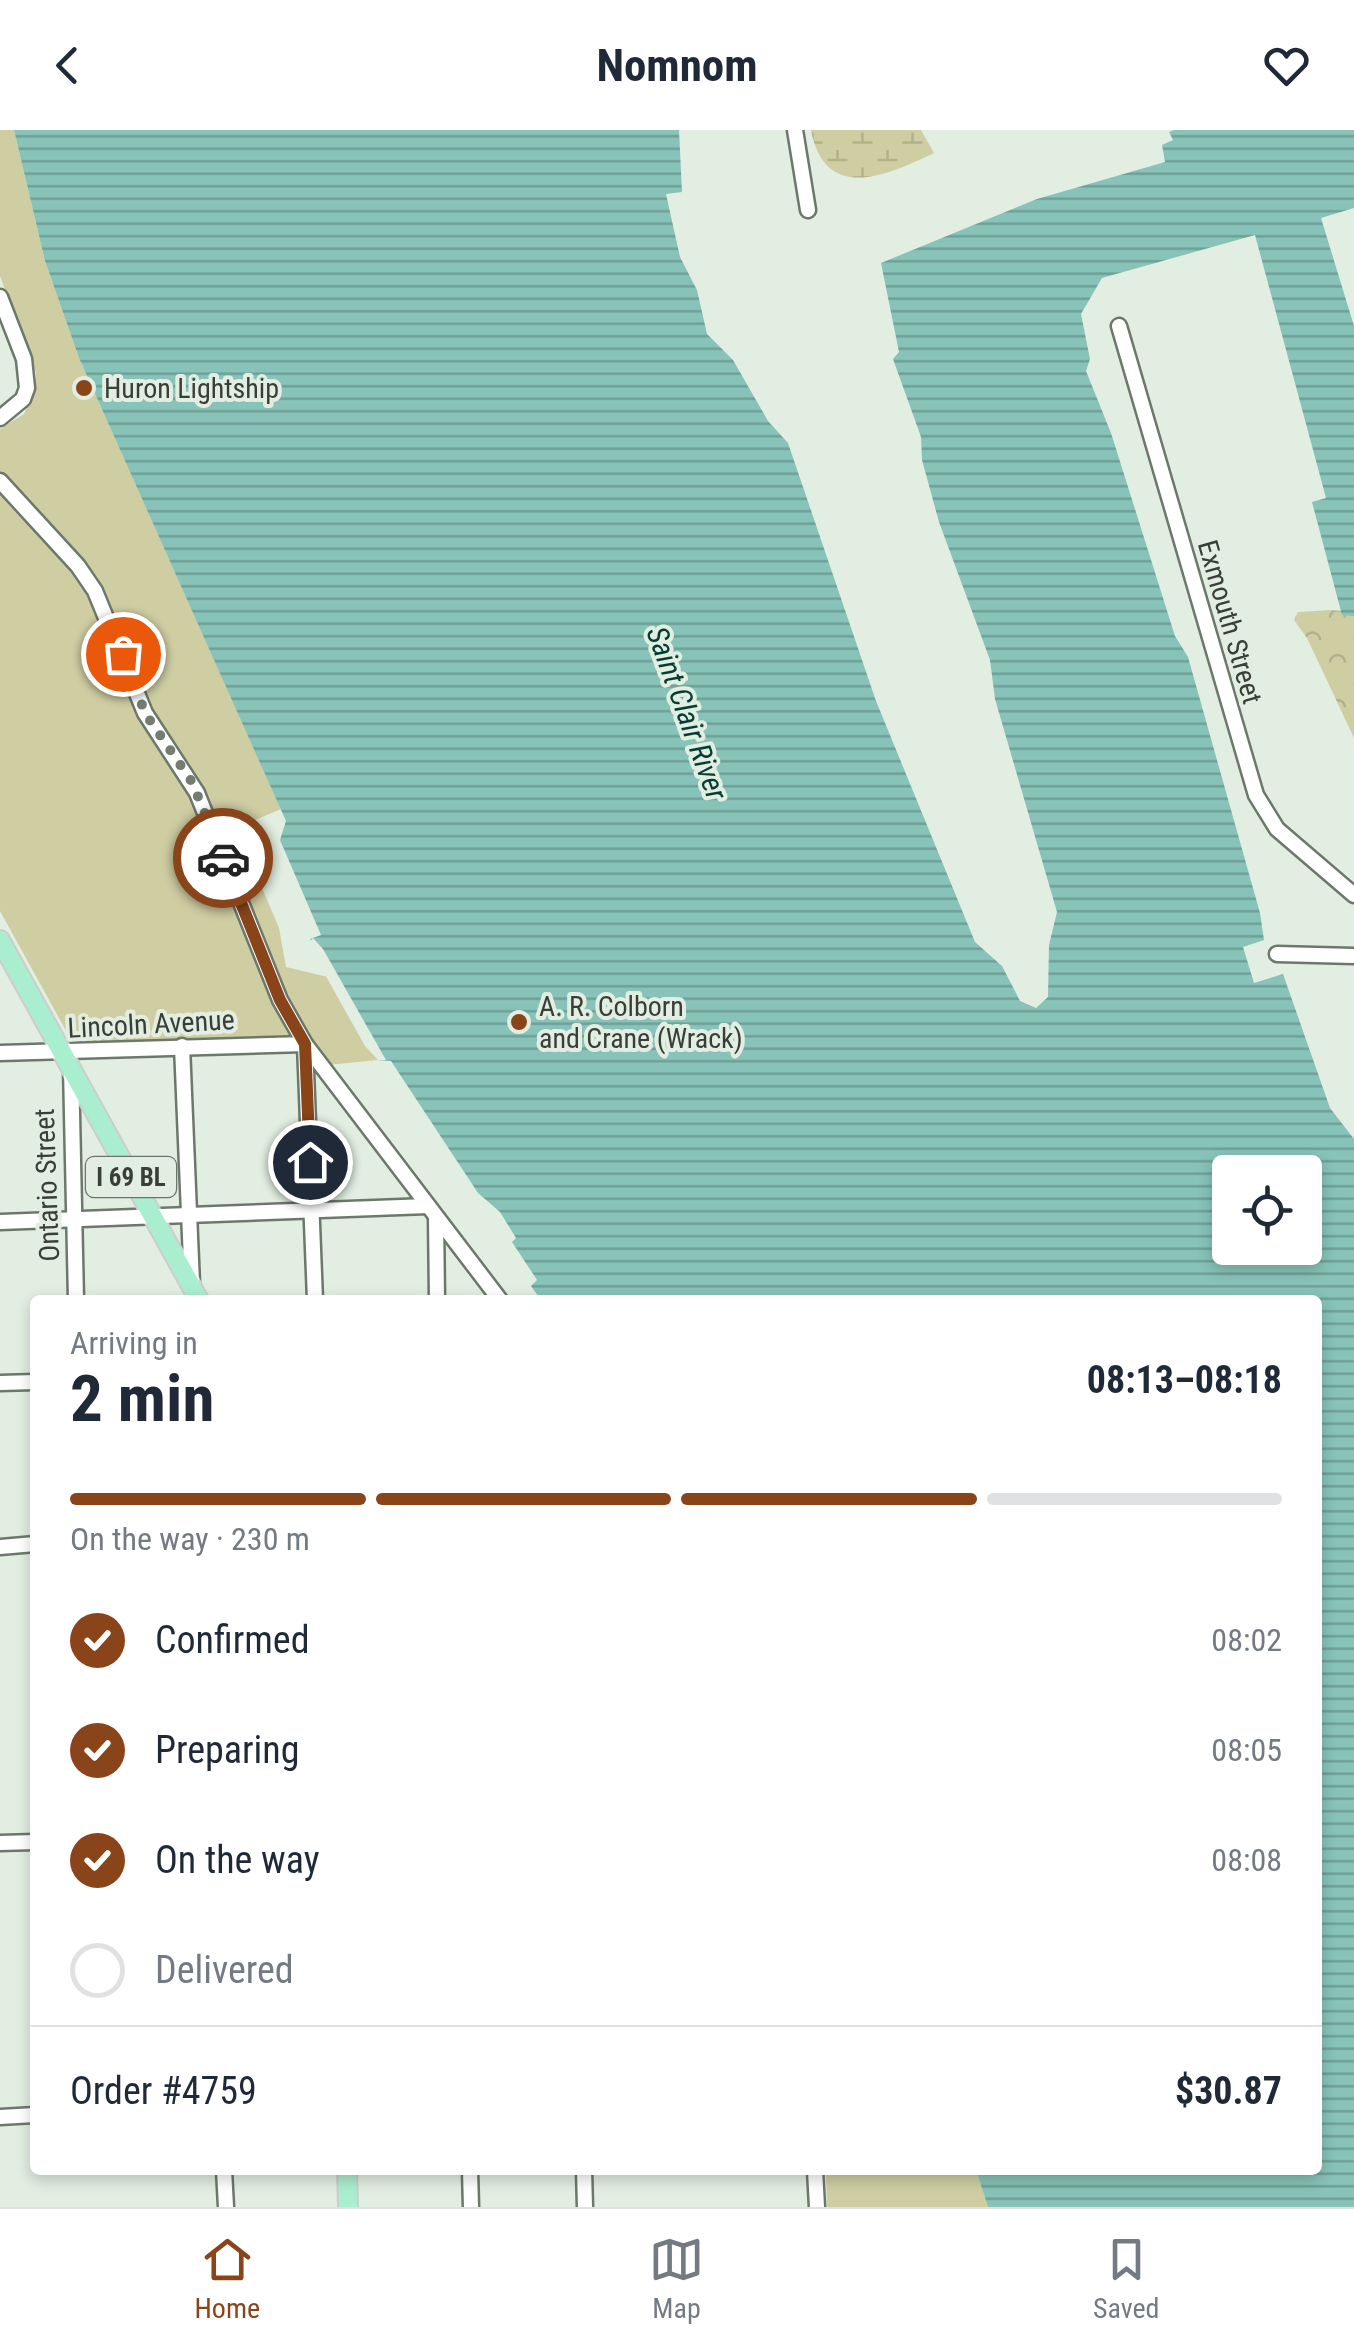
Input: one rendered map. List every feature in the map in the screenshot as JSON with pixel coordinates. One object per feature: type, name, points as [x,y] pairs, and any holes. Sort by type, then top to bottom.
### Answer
[{"type":"main road","name":"I 69 BL","points":[[0,940],[194,1295]]},
{"type":"main road","points":[[348,2175],[348,2207]]},
{"type":"street","points":[[795,130],[808,210]]},
{"type":"street","points":[[0,297],[24,359],[27,388],[19,404],[0,418]]},
{"type":"street","name":"Exmouth Street","points":[[1119,326],[1256,795],[1276,830],[1354,895]]},
{"type":"street","points":[[0,481],[84,574],[108,616],[145,713],[185,772],[280,1000],[305,1044],[496,1295]]},
{"type":"street","points":[[1277,954],[1354,956]]},
{"type":"street","points":[[305,1044],[315,1295]]},
{"type":"street","name":"Lincoln Avenue","points":[[0,1053],[67,1061],[182,1046],[305,1044]]},
{"type":"street","points":[[182,1046],[195,1295]]},
{"type":"street","name":"Ontario Street","points":[[67,1061],[76,1295]]},
{"type":"street","points":[[0,1222],[312,1210],[432,1211]]},
{"type":"street","points":[[432,1211],[436,1295]]},
{"type":"street","points":[[0,1383],[30,1382]]},
{"type":"street","points":[[0,1546],[30,1544]]},
{"type":"street","points":[[0,1843],[30,1842]]},
{"type":"street","points":[[0,2117],[30,2115]]},
{"type":"street","points":[[224,2175],[226,2207]]},
{"type":"street","points":[[470,2175],[471,2207]]},
{"type":"street","points":[[584,2175],[585,2207]]},
{"type":"street","points":[[815,2175],[817,2207]]},
{"type":"green space","points":[[0,130],[14,130],[45,261],[79,358],[281,809],[248,823],[255,846],[246,850],[279,928],[286,967],[328,977],[378,1060],[327,1065],[309,1041],[75,1047],[0,911],[0,429],[24,414],[35,391],[36,373],[0,276]]},
{"type":"green space","points":[[811,130],[921,130],[934,153],[879,175],[844,176],[830,168],[818,153]]},
{"type":"green space","points":[[1298,612],[1354,612],[1354,738],[1307,638],[1294,620]]},
{"type":"green space","points":[[826,2175],[978,2175],[988,2207],[827,2207]]},
{"type":"water","name":"Saint Clair River","points":[[14,130],[679,130],[682,192],[666,194],[680,257],[697,290],[707,334],[733,360],[768,421],[788,443],[876,701],[975,942],[1002,966],[1020,1001],[1036,1008],[1048,997],[1049,945],[1057,912],[995,699],[990,660],[939,522],[922,460],[921,437],[893,359],[899,352],[881,263],[1037,199],[1165,162],[1162,145],[1173,140],[1169,132],[1174,130],[1354,130],[1354,208],[1321,218],[1354,326],[1354,616],[1342,615],[1312,502],[1326,498],[1255,235],[1102,278],[1081,314],[1090,359],[1086,371],[1111,433],[1175,636],[1188,657],[1260,913],[1264,940],[1243,947],[1254,983],[1283,974],[1330,1108],[1354,1139],[1354,2207],[988,2207],[978,2175],[1322,2175],[1322,1295],[537,1295],[531,1286],[537,1280],[512,1242],[516,1238],[500,1212],[478,1193],[391,1061],[378,1060],[367,1045],[310,939],[321,935],[280,840],[286,821],[79,358],[45,261]]},
{"type":"pier","points":[[313,938],[386,1060],[378,1060],[365,1046],[323,971],[310,942]]},
{"type":"way so far","points":[[123,654],[145,713],[192,782],[223,858]]},
{"type":"place","name":"Huron Lightship","points":[[84,388]]},
{"type":"place","name":"A. R. Colborn and Crane (Wrack)","points":[[519,1022]]},
{"type":"route","points":[[223,858],[280,1000],[305,1044],[310,1162]]}]
